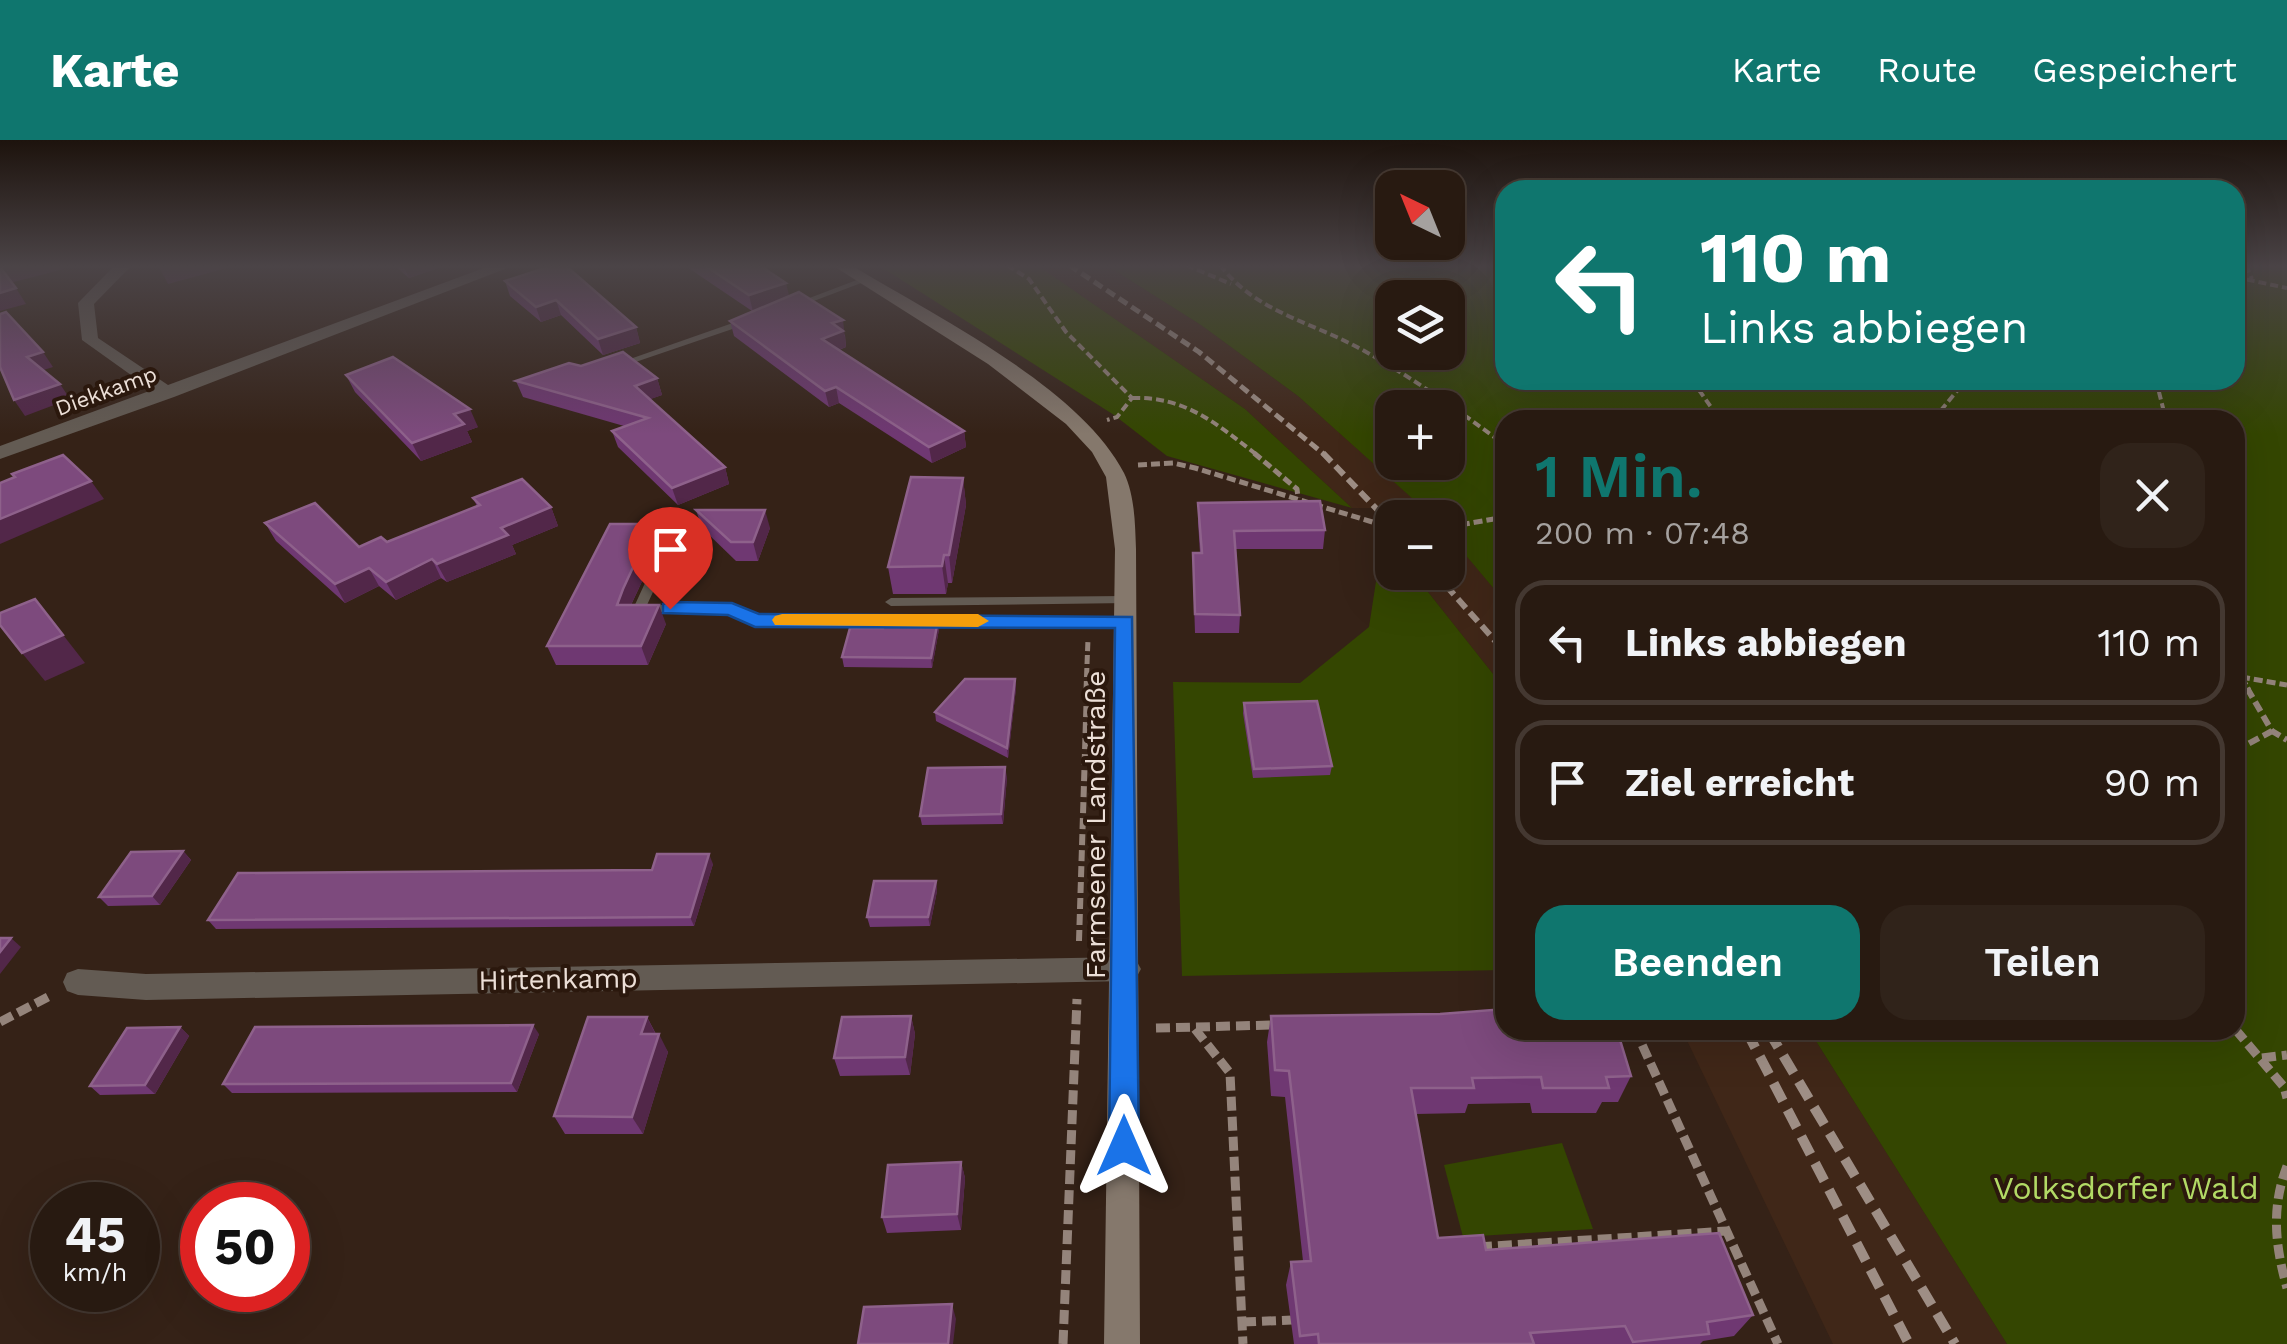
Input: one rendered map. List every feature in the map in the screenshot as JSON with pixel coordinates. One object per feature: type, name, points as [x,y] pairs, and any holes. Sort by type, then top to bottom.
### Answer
[{"type":"main road","name":"Farmsener Landstraße","points":[[928,321],[1020,380],[1081,428],[1112,467],[1122,510],[1126,969],[1122,1344]]},
{"type":"street","points":[[88,321],[90,340],[168,393]]},
{"type":"street","name":"Diekkamp","points":[[0,453],[358,321]]},
{"type":"street","name":"Hirtenkamp","points":[[78,982],[146,987],[1126,969]]},
{"type":"lane","points":[[646,346],[730,321]]},
{"type":"lane","points":[[600,371],[734,321]]},
{"type":"lane","points":[[676,531],[639,609],[732,609],[755,620],[1089,621],[1125,611]]},
{"type":"lane","points":[[891,602],[1125,611]]},
{"type":"path","points":[[1058,321],[1132,398]]},
{"type":"path","points":[[1299,321],[1361,349],[1454,406],[1495,437]]},
{"type":"path","points":[[1941,410],[1958,390]]},
{"type":"path","points":[[1081,428],[1117,417],[1132,398],[1156,395],[1214,418],[1285,476],[1297,489],[1298,498]]},
{"type":"path","points":[[1112,467],[1173,464],[1375,523]]},
{"type":"path","points":[[1465,524],[1495,520]]},
{"type":"path","points":[[1063,1344],[1089,621]]},
{"type":"path","points":[[2245,677],[2287,685]]},
{"type":"path","points":[[2245,689],[2272,731],[2287,740]]},
{"type":"path","points":[[2245,746],[2272,731]]},
{"type":"path","points":[[0,1022],[78,982]]},
{"type":"path","points":[[1126,1028],[1292,1025]]},
{"type":"path","points":[[1194,1028],[1230,1073],[1243,1344]]},
{"type":"path","points":[[1640,1040],[1778,1344]]},
{"type":"path","points":[[2245,1040],[2284,1087],[2287,1098]]},
{"type":"path","points":[[2261,1058],[2287,1055]]},
{"type":"path","points":[[2287,1166],[2272,1218],[2287,1288]]},
{"type":"path","points":[[1459,1248],[1727,1232]]},
{"type":"path","points":[[1605,1239],[1611,1252]]},
{"type":"path","points":[[1242,1322],[1292,1320]]},
{"type":"shaded area","points":[[1118,321],[1195,321],[1298,396],[1375,464],[1375,480],[1392,480],[1415,500],[1375,500],[1375,508],[1352,508],[1245,409]]},
{"type":"shaded area","points":[[1465,553],[1495,590],[1495,676],[1426,590],[1465,590]]},
{"type":"shaded area","points":[[1687,1040],[1815,1040],[2007,1344],[1833,1344]]},
{"type":"green space","points":[[966,321],[1118,321],[1245,409],[1352,508],[1167,456],[1114,415]]},
{"type":"green space","name":"Volksdorfer Wald","points":[[1195,321],[1375,321],[1375,370],[1465,370],[1465,321],[1495,321],[1495,390],[2245,390],[2245,321],[2287,321],[2287,1344],[2007,1344],[1815,1040],[2245,1040],[2245,410],[1495,410],[1495,590],[1465,554],[1465,500],[1414,500],[1392,480],[1465,480],[1465,390],[1375,390],[1375,465],[1298,396]]},
{"type":"green space","points":[[1375,588],[1426,590],[1495,676],[1495,970],[1182,976],[1173,682],[1300,683],[1369,627]]},
{"type":"green space","points":[[1562,1143],[1593,1229],[1463,1237],[1444,1165]]},
{"type":"building","points":[[0,321],[14,321],[43,352],[27,357],[60,384],[14,400],[0,367]]},
{"type":"building","points":[[579,321],[629,321],[636,327],[598,339]]},
{"type":"building","points":[[730,321],[839,321],[832,323],[843,331],[822,339],[964,431],[929,447],[836,387],[825,391]]},
{"type":"building","points":[[623,352],[657,378],[635,386],[725,467],[672,488],[612,431],[648,418],[516,381],[569,363],[581,366]]},
{"type":"building","points":[[393,357],[470,409],[454,414],[464,424],[412,443],[346,375]]},
{"type":"building","points":[[63,455],[91,481],[0,519],[0,483],[15,477],[12,474]]},
{"type":"building","points":[[911,477],[963,478],[949,555],[944,555],[942,566],[888,567]]},
{"type":"building","points":[[522,479],[551,507],[501,528],[508,535],[437,564],[432,559],[386,582],[369,568],[335,584],[265,523],[315,503],[359,547],[381,537],[387,542],[480,505],[473,498]]},
{"type":"building","points":[[1320,501],[1325,530],[1234,531],[1240,615],[1195,614],[1193,553],[1202,553],[1198,503]]},
{"type":"building","points":[[696,510],[765,510],[753,542],[731,542]]},
{"type":"building","points":[[610,524],[653,524],[617,605],[659,605],[641,646],[547,646]]},
{"type":"building","points":[[35,599],[63,635],[22,653],[0,625],[0,613]]},
{"type":"building","points":[[885,620],[938,620],[931,658],[842,657],[850,628],[883,628]]},
{"type":"building","points":[[965,679],[1015,679],[1007,748],[935,712]]},
{"type":"building","points":[[1317,701],[1332,766],[1254,769],[1244,703]]},
{"type":"building","points":[[1005,767],[1001,814],[920,816],[928,768]]},
{"type":"building","points":[[183,851],[152,896],[99,897],[131,852]]},
{"type":"building","points":[[657,854],[709,854],[690,917],[208,920],[238,873],[652,870]]},
{"type":"building","points":[[874,881],[936,881],[928,917],[867,917]]},
{"type":"building","points":[[0,938],[11,938],[0,952]]},
{"type":"building","points":[[1495,1010],[1495,1040],[1620,1040],[1631,1076],[1606,1077],[1609,1088],[1543,1088],[1541,1077],[1472,1078],[1474,1088],[1411,1088],[1438,1238],[1483,1235],[1486,1250],[1719,1233],[1753,1315],[1707,1322],[1709,1334],[1633,1342],[1625,1326],[1530,1333],[1534,1344],[1319,1344],[1318,1334],[1300,1336],[1291,1262],[1311,1261],[1289,1071],[1275,1070],[1271,1016]]},
{"type":"building","points":[[911,1016],[905,1057],[834,1058],[842,1017]]},
{"type":"building","points":[[588,1017],[647,1017],[641,1034],[659,1034],[632,1117],[554,1116]]},
{"type":"building","points":[[533,1025],[511,1083],[223,1084],[255,1027]]},
{"type":"building","points":[[180,1027],[145,1085],[90,1086],[127,1028]]},
{"type":"building","points":[[961,1162],[957,1214],[882,1217],[888,1165]]},
{"type":"building","points":[[952,1304],[948,1344],[858,1344],[864,1307]]},
{"type":"railway","points":[[1153,321],[1199,352],[1325,455]]},
{"type":"railway","points":[[1325,455],[1375,507]]},
{"type":"railway","points":[[1450,590],[1495,641]]},
{"type":"railway","points":[[1751,1040],[1909,1344]]},
{"type":"railway","points":[[1774,1040],[1955,1344]]},
{"type":"slow traffic","points":[[782,620],[978,621]]},
{"type":"route","points":[[670,609],[732,609],[755,620],[1125,622],[1124,1146]]}]
